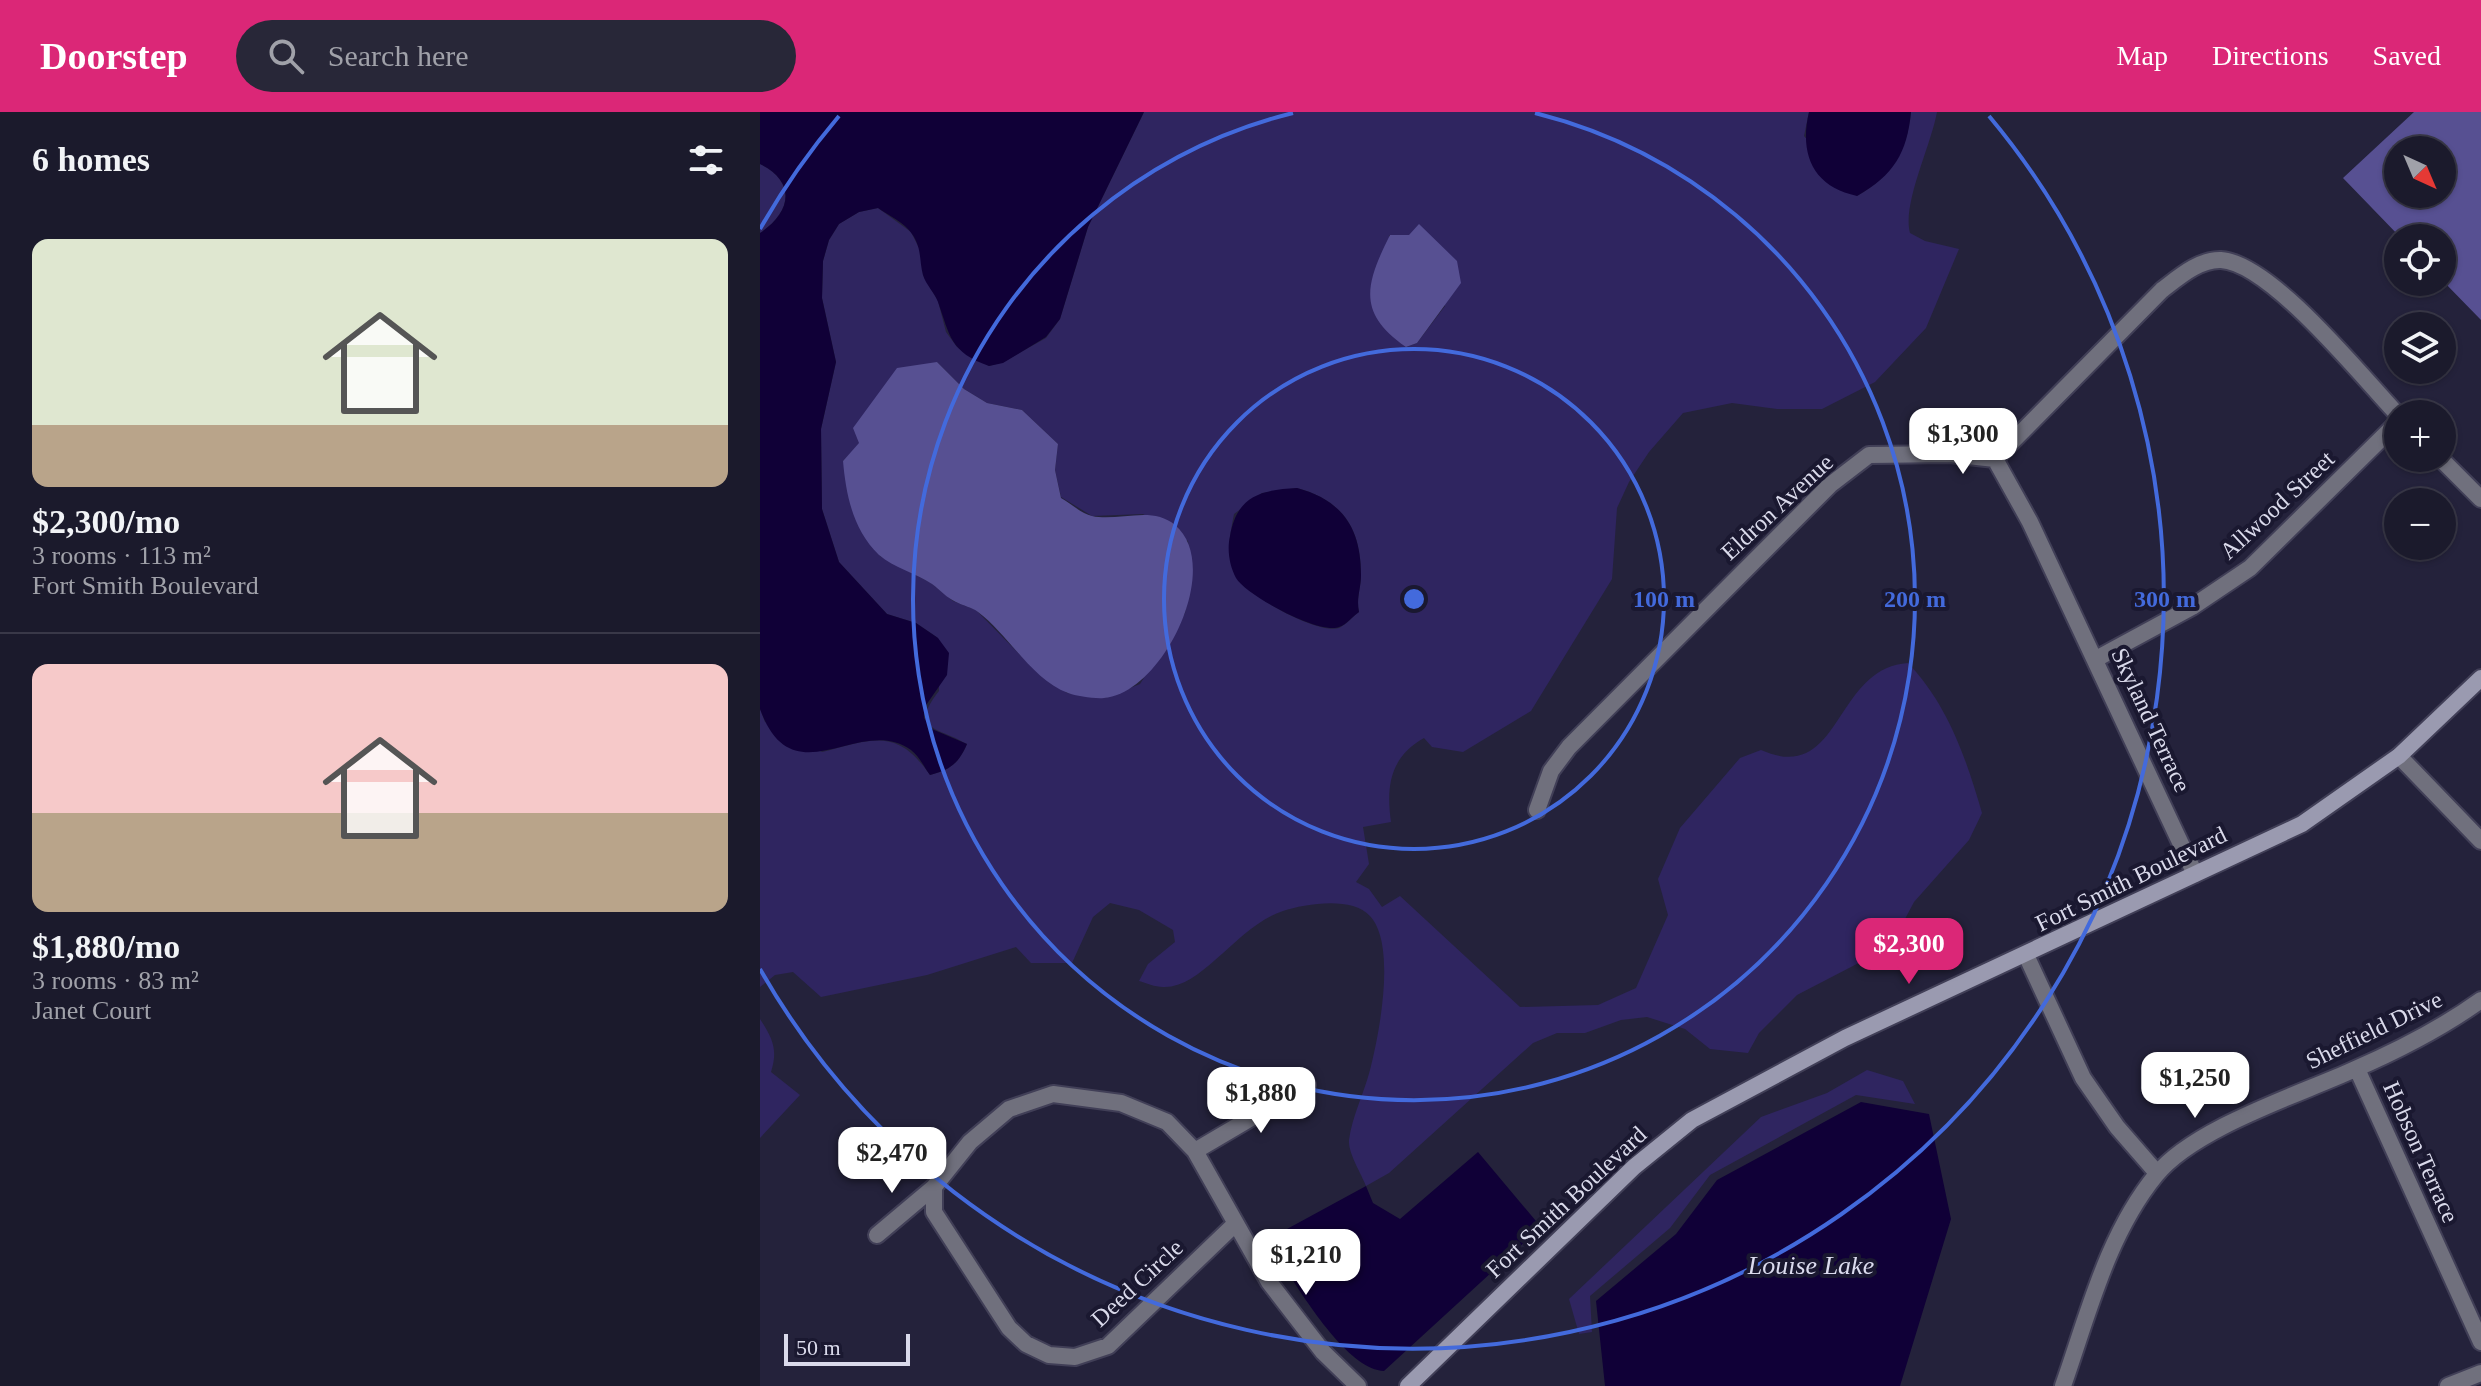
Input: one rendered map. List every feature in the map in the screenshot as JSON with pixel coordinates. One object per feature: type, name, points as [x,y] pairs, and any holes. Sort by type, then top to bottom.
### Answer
[{"type":"street","points":[[1995,459],[2162,290],[2192,268],[2220,259],[2245,267],[2274,284],[2384,400]]},
{"type":"street","name":"Allwood Street","points":[[2096,659],[2192,607],[2250,568],[2384,436]]},
{"type":"street","name":"Eldron Avenue","points":[[1537,810],[1551,771],[1569,747],[1830,485],[1869,455],[1950,454],[1995,459]]},
{"type":"street","name":"Skyland Terrace","points":[[1995,459],[2030,522],[2195,874]]},
{"type":"street","points":[[2454,472],[2481,499]]},
{"type":"street","name":"Fort Smith Boulevard","points":[[1408,1386],[1634,1167],[1692,1120],[1845,1038],[2302,824],[2399,756],[2481,678]]},
{"type":"street","points":[[2399,756],[2481,841]]},
{"type":"street","points":[[2026,955],[2083,1078],[2117,1127],[2157,1173]]},
{"type":"street","name":"Sheffield Drive","points":[[2063,1386],[2105,1266],[2125,1223],[2157,1173],[2215,1130],[2357,1069],[2455,1018],[2481,1000]]},
{"type":"street","name":"Hobson Terrace","points":[[2357,1069],[2481,1342]]},
{"type":"street","points":[[1195,1151],[1307,1085]]},
{"type":"street","points":[[877,1235],[934,1187],[970,1142],[1009,1109],[1053,1094],[1121,1103],[1167,1122],[1195,1151],[1234,1225],[1269,1282],[1323,1352],[1358,1386]]},
{"type":"street","name":"Deed Circle","points":[[934,1187],[934,1212],[1009,1328],[1026,1344],[1049,1355],[1075,1357],[1108,1346],[1234,1225]]},
{"type":"street","points":[[2448,1386],[2481,1373]]},
{"type":"shaded area","points":[[1144,112],[1809,112],[1804,136],[1857,196],[1880,180],[1896,161],[1906,139],[1911,112],[1937,112],[1913,191],[1910,233],[1925,241],[1959,249],[1926,328],[1875,382],[1822,409],[1777,409],[1732,403],[1683,413],[1649,452],[1629,482],[1617,508],[1612,579],[1531,711],[1463,752],[1432,747],[1424,738],[1404,754],[1397,763],[1390,785],[1391,822],[1363,827],[1369,864],[1356,882],[1369,889],[1382,907],[1400,896],[1520,1007],[1598,1005],[1636,988],[1668,915],[1658,879],[1680,828],[1740,758],[1761,750],[1787,757],[1808,752],[1823,740],[1865,684],[1883,670],[1908,663],[1945,714],[1962,752],[1982,813],[1969,840],[1914,902],[1897,934],[1876,954],[1797,995],[1759,1033],[1748,1053],[1710,1049],[1685,1029],[1647,1017],[1621,1020],[1585,1033],[1557,1033],[1533,1043],[1389,1173],[1366,1186],[1349,1140],[1374,1055],[1384,991],[1383,947],[1370,916],[1352,906],[1315,904],[1267,918],[1206,968],[1178,985],[1163,987],[1139,981],[1148,964],[1175,942],[1173,930],[1139,910],[1110,903],[1093,917],[1072,963],[1031,963],[1016,947],[927,975],[821,997],[793,972],[775,975],[760,987],[760,709],[765,722],[822,752],[870,741],[895,743],[906,749],[930,775],[953,765],[967,744],[937,730],[926,721],[930,704],[939,691],[938,638],[916,623],[887,614],[839,562],[822,509],[821,429],[836,362],[822,298],[823,261],[829,240],[839,224],[859,212],[878,208],[911,232],[921,252],[923,275],[938,301],[946,332],[957,347],[989,366],[1003,362],[1046,338],[1060,319],[1088,227]],"holes":[[[1389,235],[1409,235],[1445,306],[1417,343],[1406,347]],[[937,362],[964,389],[987,403],[1022,410],[1058,444],[1055,470],[1061,497],[1092,516],[1143,514],[1188,541],[1192,579],[1185,613],[1140,684],[1105,698],[1067,693],[1032,667],[976,610],[953,601],[931,583],[880,556],[843,461]],[[1297,488],[1326,500],[1346,518],[1357,543],[1361,575],[1359,612],[1342,627],[1329,629],[1315,626],[1283,612],[1253,593],[1236,576],[1229,553],[1234,514],[1262,493]]]},
{"type":"shaded area","points":[[2414,112],[2481,112],[2481,320],[2456,294],[2456,224],[2387,224],[2343,178],[2384,140],[2384,208],[2456,208],[2456,136],[2388,136]]},
{"type":"shaded area","points":[[760,164],[780,180],[786,198],[778,216],[760,233]]},
{"type":"shaded area","points":[[1419,224],[1457,261],[1461,283],[1417,343],[1406,347],[1379,322],[1370,296],[1371,283],[1390,235],[1409,235]]},
{"type":"shaded area","points":[[937,362],[964,389],[987,403],[1022,410],[1058,444],[1055,470],[1061,498],[1092,516],[1145,515],[1166,519],[1175,525],[1188,544],[1193,569],[1190,596],[1180,625],[1147,675],[1126,691],[1096,698],[1071,694],[1055,686],[1031,667],[978,612],[953,600],[926,580],[885,560],[863,535],[849,499],[843,461],[859,443],[853,428],[897,368]]},
{"type":"shaded area","points":[[760,1019],[773,1045],[771,1072],[800,1095],[760,1138]]},
{"type":"shaded area","points":[[1867,1070],[1903,1081],[1915,1104],[1856,1095],[1710,1175],[1670,1228],[1590,1296],[1592,1332],[1579,1334],[1569,1299],[1761,1117],[1827,1093]]},
{"type":"water","points":[[760,112],[1144,112],[1088,227],[1060,319],[1046,337],[1003,363],[989,366],[976,361],[953,342],[937,299],[923,275],[915,239],[901,223],[878,208],[859,212],[839,224],[829,240],[823,261],[822,298],[836,362],[821,429],[822,509],[839,562],[887,614],[916,623],[938,638],[949,653],[947,675],[924,708],[924,718],[932,729],[967,744],[953,765],[930,775],[914,752],[891,741],[871,741],[809,752],[790,749],[774,735],[760,709],[760,233],[778,216],[786,198],[780,180],[760,164]]},
{"type":"water","points":[[1809,112],[1911,112],[1906,139],[1896,162],[1880,180],[1857,196],[1830,185],[1813,166],[1806,142]]},
{"type":"water","points":[[1297,488],[1313,493],[1337,508],[1353,530],[1357,543],[1361,575],[1359,612],[1339,627],[1316,625],[1268,604],[1243,586],[1232,568],[1230,536],[1238,512],[1261,494]]},
{"type":"water","name":"Louise Lake","points":[[1861,1102],[1929,1114],[1951,1219],[1900,1386],[1605,1386],[1596,1301],[1676,1234],[1717,1180]]},
{"type":"water","points":[[1478,1152],[1541,1227],[1384,1371],[1368,1366],[1351,1354],[1318,1318],[1267,1240],[1366,1186],[1373,1203],[1400,1219]]}]
